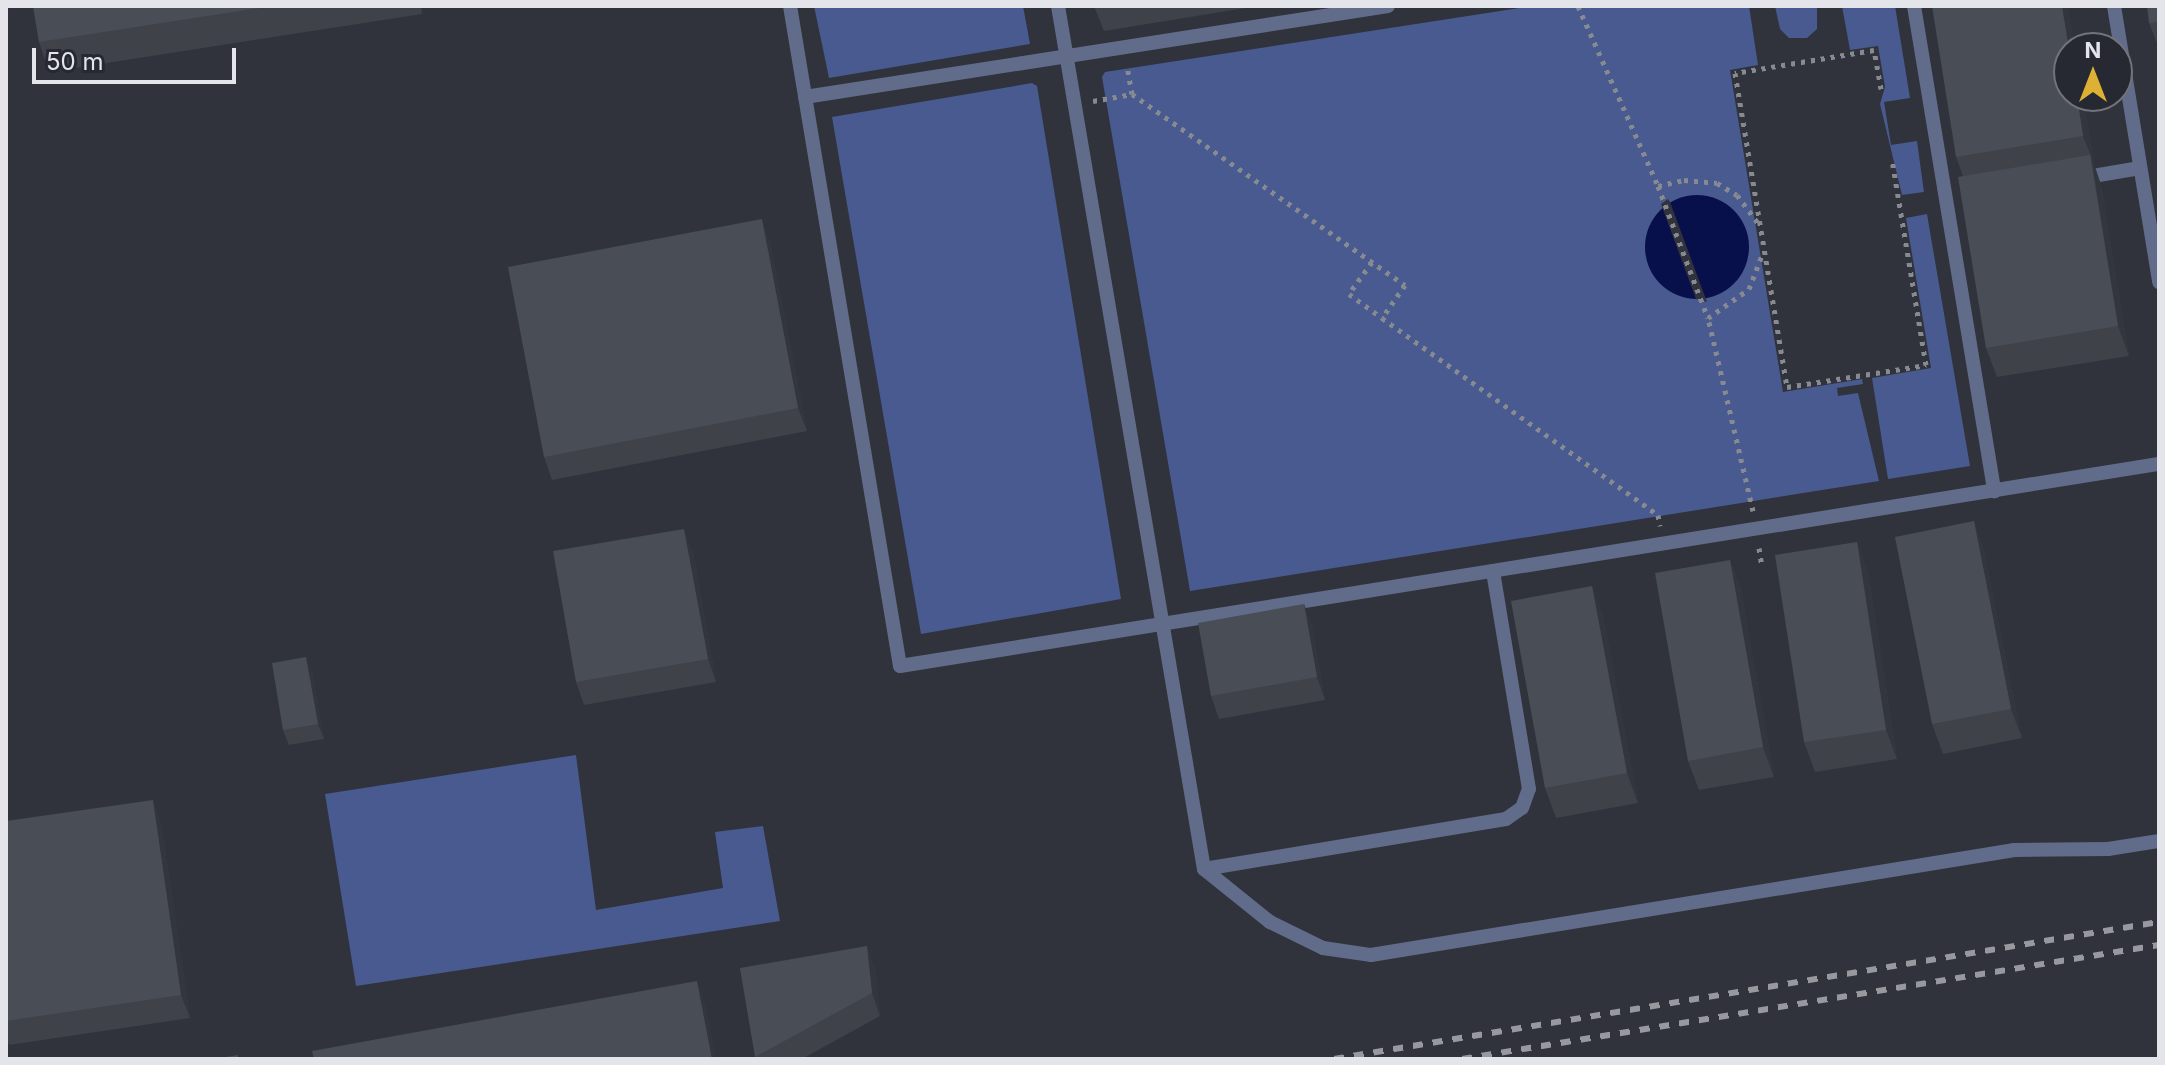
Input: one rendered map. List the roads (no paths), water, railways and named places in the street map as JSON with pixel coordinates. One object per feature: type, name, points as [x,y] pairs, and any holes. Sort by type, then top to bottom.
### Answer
[{"type":"lane","points":[[790,6],[900,666],[2159,464]]},
{"type":"lane","points":[[1058,6],[1158,623],[1204,869],[1270,922],[1304,942],[1371,955],[2014,850],[2108,849],[2159,841]]},
{"type":"lane","points":[[805,97],[1388,6]]},
{"type":"lane","points":[[1914,6],[1954,199],[1994,491]]},
{"type":"lane","points":[[2114,6],[2159,282]]},
{"type":"lane","points":[[2066,180],[2140,168]]},
{"type":"lane","points":[[1204,869],[1506,819],[1522,808],[1529,789],[1493,571]]},
{"type":"railway","points":[[1334,1059],[2159,922]]},
{"type":"railway","points":[[1462,1059],[2159,945]]}]
